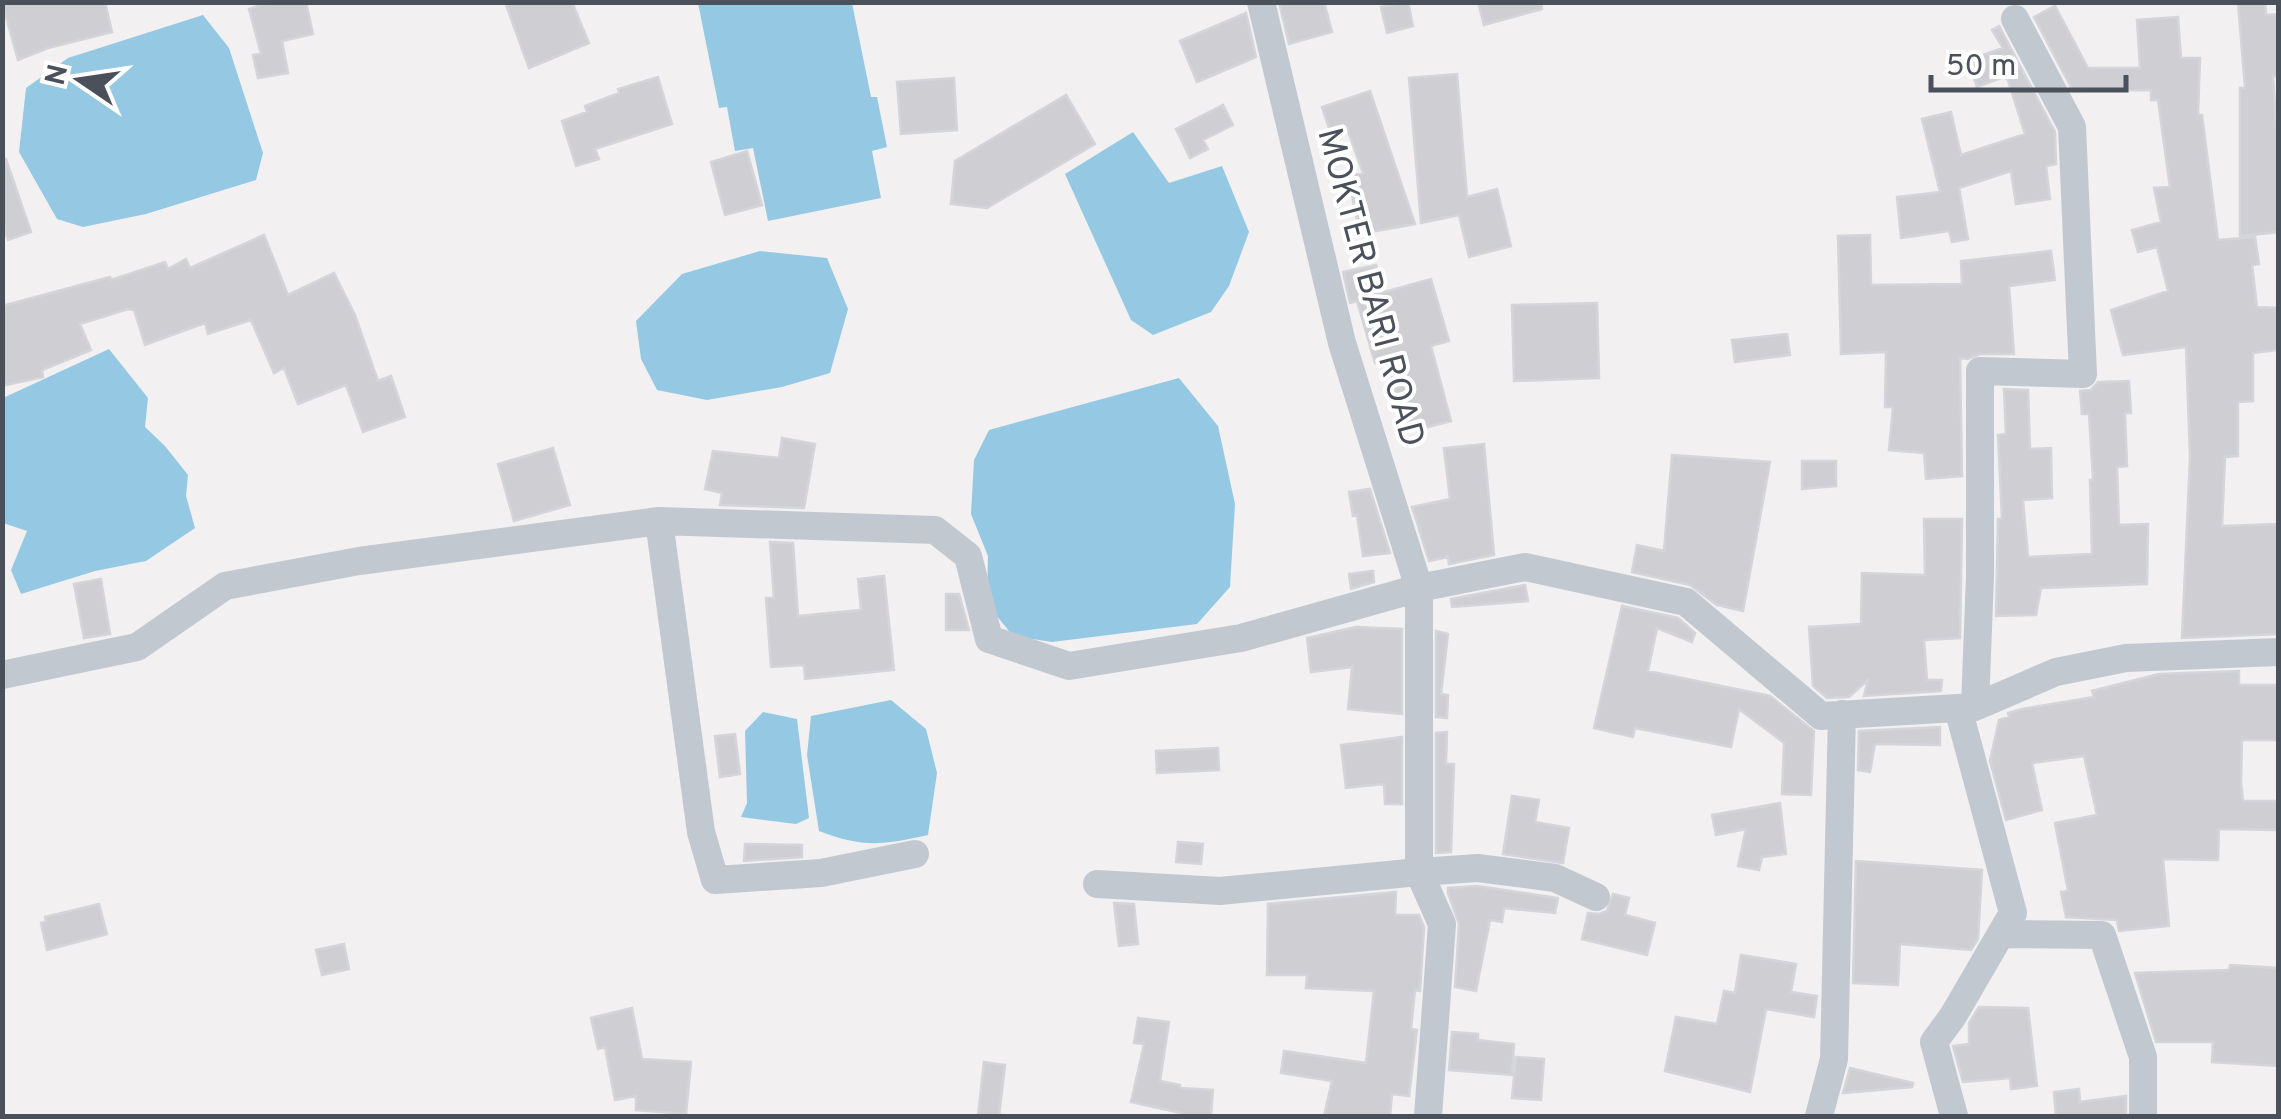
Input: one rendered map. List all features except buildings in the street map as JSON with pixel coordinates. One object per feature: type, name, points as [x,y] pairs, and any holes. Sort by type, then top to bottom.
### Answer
[{"type":"street","name":"MOKTER BARI ROAD","points":[[1261,2],[1342,343],[1419,588],[1419,872]]},
{"type":"street","points":[[1954,1116],[1934,1042],[2013,913],[1967,708],[1980,576],[1980,371],[2083,374],[2072,126],[2016,19]]},
{"type":"street","points":[[659,521],[701,832],[714,880],[821,874],[914,854]]},
{"type":"street","points":[[2,675],[138,647],[225,586],[359,560],[659,521],[935,530],[968,556],[989,638],[1070,666],[1241,638],[1419,588],[1526,567],[1686,602],[1821,716],[1967,708],[2056,672],[2126,658],[2278,652]]},
{"type":"street","points":[[1818,1116],[1834,1059],[1842,714]]},
{"type":"street","points":[[1097,884],[1220,891],[1478,868],[1555,878],[1596,897]]},
{"type":"street","points":[[1419,872],[1442,924],[1428,1116]]},
{"type":"street","points":[[2001,934],[2102,934],[2143,1057],[2143,1116]]},
{"type":"water","points":[[698,3],[852,3],[871,97],[877,97],[887,147],[872,151],[881,198],[768,221],[753,148],[735,151],[727,107],[719,108]]},
{"type":"water","points":[[203,15],[229,48],[263,153],[256,180],[146,214],[83,227],[57,219],[19,152],[26,88],[68,58]]},
{"type":"water","points":[[1133,132],[1169,183],[1222,166],[1249,232],[1229,286],[1211,312],[1153,335],[1131,320],[1065,174]]},
{"type":"water","points":[[760,251],[827,258],[848,309],[830,373],[782,387],[707,400],[657,390],[641,359],[636,321],[682,274]]},
{"type":"water","points":[[109,349],[148,398],[145,427],[188,475],[186,496],[195,528],[146,561],[95,571],[21,594],[11,570],[27,531],[3,523],[3,398]]},
{"type":"water","points":[[1179,378],[1218,426],[1235,504],[1230,587],[1197,624],[1052,642],[1013,636],[987,604],[988,556],[971,514],[974,460],[989,430]]},
{"type":"water","points":[[891,700],[926,729],[937,773],[928,835],[873,843],[819,831],[807,755],[811,716]]},
{"type":"water","points":[[763,712],[797,719],[809,818],[796,824],[741,817],[747,803],[745,731]]}]
